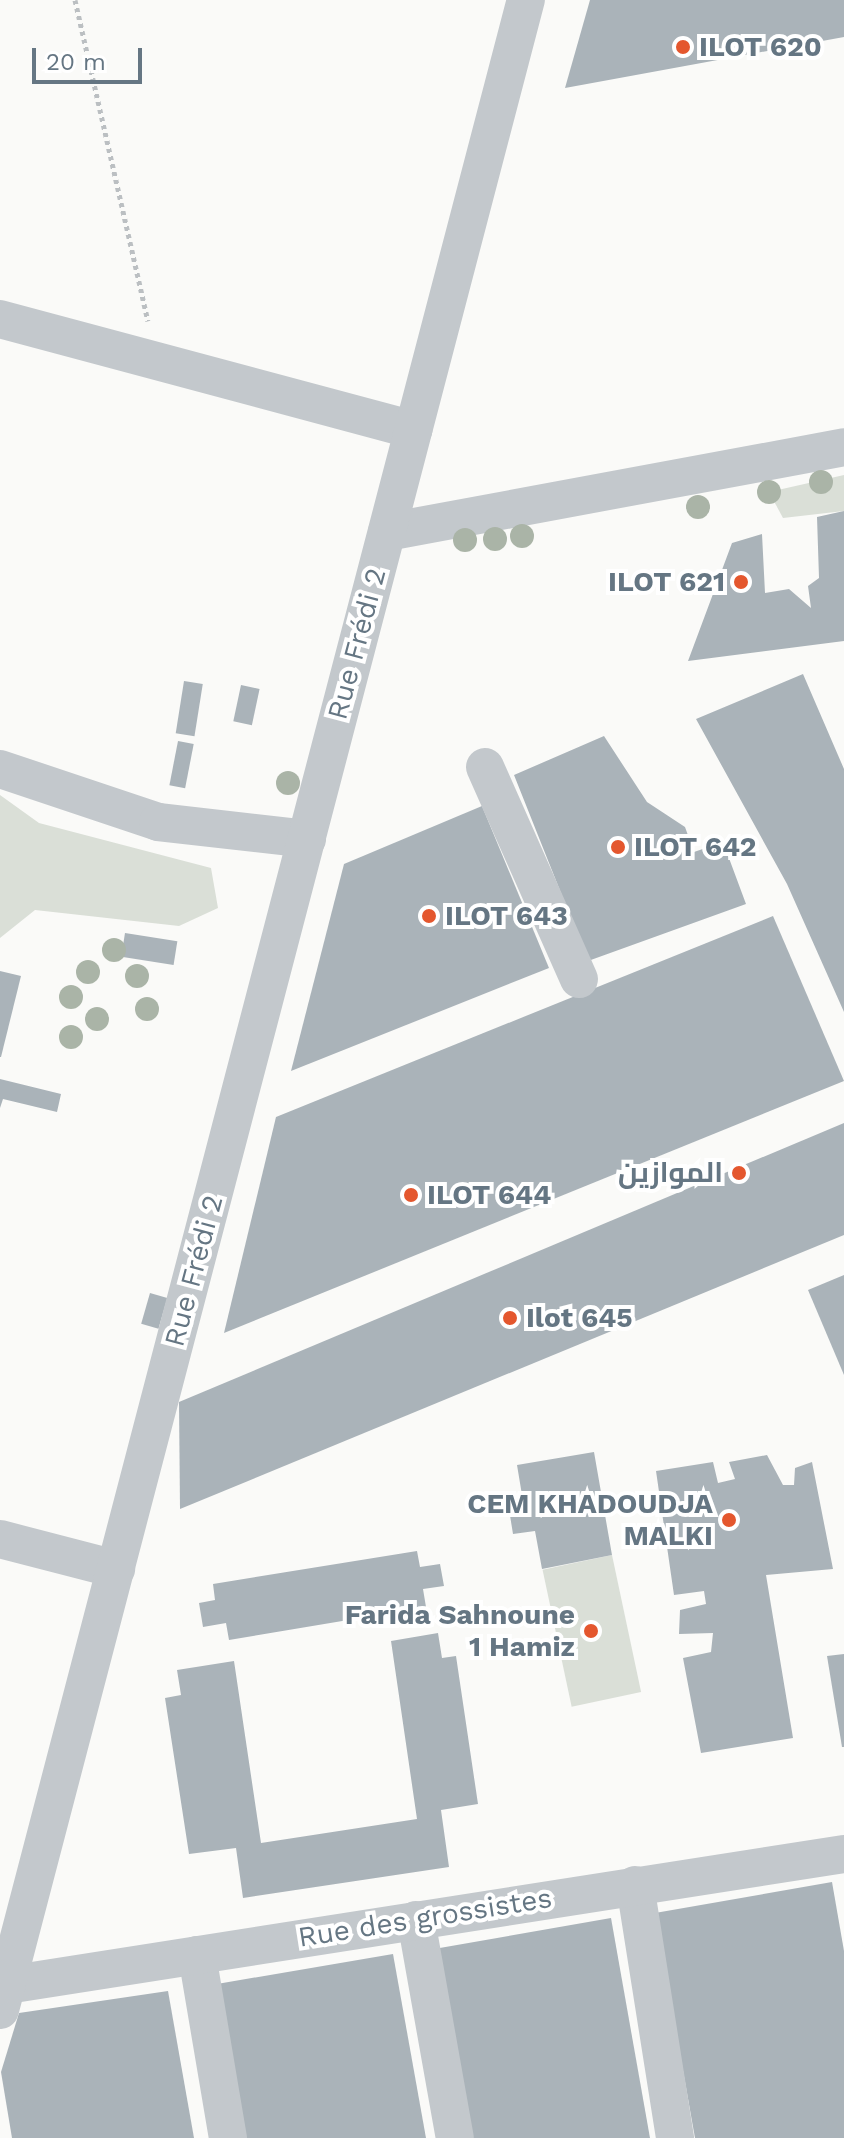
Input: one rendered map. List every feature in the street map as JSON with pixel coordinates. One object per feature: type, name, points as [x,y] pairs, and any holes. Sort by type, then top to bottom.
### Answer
[{"type":"street","name":"Rue Frédi 2","points":[[5,1975],[116,1569],[526,0]]},
{"type":"street","points":[[0,319],[413,430]]},
{"type":"street","name":"Rue Frédi 2","points":[[387,532],[844,447]]},
{"type":"street","points":[[485,767],[579,979]]},
{"type":"street","points":[[0,769],[158,822],[307,839]]},
{"type":"street","points":[[0,1539],[116,1569]]},
{"type":"street","points":[[844,1854],[844,1865]]},
{"type":"street","name":"Rue des grossistes","points":[[5,1975],[197,1955],[844,1854]]},
{"type":"street","points":[[635,1885],[675,2138]]},
{"type":"street","points":[[416,1920],[455,2138]]},
{"type":"street","points":[[197,1955],[228,2138]]},
{"type":"path","points":[[75,0],[157,361]]},
{"type":"shaded area","points":[[844,475],[844,511],[783,518],[769,492]]},
{"type":"shaded area","points":[[0,795],[39,823],[211,868],[218,908],[179,926],[35,910],[0,938]]},
{"type":"shaded area","name":"Farida Sahnoune 1 Hamiz","points":[[612,1555],[641,1692],[572,1707],[543,1570]]},
{"type":"building","name":"ILOT 620","points":[[590,0],[844,0],[844,37],[565,88]]},
{"type":"building","name":"ILOT 621","points":[[844,511],[844,641],[688,661],[732,543],[762,534],[765,593],[789,589],[811,608],[808,586],[819,578],[817,517]]},
{"type":"building","points":[[803,674],[844,769],[844,1012],[787,884],[696,719]]},
{"type":"building","points":[[184,681],[203,684],[194,736],[176,733]]},
{"type":"building","points":[[241,685],[260,689],[252,725],[233,721]]},
{"type":"building","name":"ILOT 642","points":[[604,736],[647,802],[685,827],[694,852],[723,842],[746,904],[588,961],[514,775]]},
{"type":"building","points":[[178,741],[194,744],[185,788],[169,785]]},
{"type":"building","name":"ILOT 643","points":[[482,806],[549,968],[291,1071],[344,864]]},
{"type":"building","name":"ILOT 644","points":[[773,916],[844,1081],[224,1333],[276,1117]]},
{"type":"building","points":[[125,933],[177,941],[174,965],[121,957]]},
{"type":"building","points":[[0,971],[21,976],[1,1057],[0,1057]]},
{"type":"building","points":[[0,1079],[61,1094],[57,1112],[3,1099],[0,1108]]},
{"type":"building","name":"Ilot 645","points":[[844,1123],[844,1235],[180,1509],[179,1402]]},
{"type":"building","points":[[844,1275],[844,1375],[808,1290]]},
{"type":"building","points":[[150,1293],[167,1298],[158,1329],[141,1324]]},
{"type":"building","points":[[594,1452],[612,1555],[542,1569],[535,1531],[513,1534],[507,1497],[522,1495],[517,1465]]},
{"type":"building","points":[[767,1455],[783,1485],[794,1485],[795,1468],[812,1462],[833,1569],[766,1575],[793,1738],[701,1753],[683,1658],[711,1652],[713,1633],[679,1634],[680,1610],[706,1604],[704,1591],[674,1595],[656,1471],[713,1462],[718,1483],[735,1479],[729,1462]]},
{"type":"building","points":[[417,1551],[420,1567],[440,1564],[444,1586],[423,1589],[426,1607],[229,1640],[226,1623],[203,1627],[199,1603],[215,1600],[213,1584]]},
{"type":"building","points":[[438,1633],[442,1658],[456,1656],[478,1804],[441,1810],[449,1867],[243,1898],[236,1848],[189,1854],[165,1698],[181,1695],[177,1670],[234,1661],[261,1843],[417,1819],[391,1641]]},
{"type":"building","points":[[844,1654],[844,1747],[842,1747],[827,1656]]},
{"type":"building","points":[[832,1882],[844,1951],[844,2138],[695,2138],[655,1913]]},
{"type":"building","points":[[611,1918],[650,2138],[468,2138],[434,1949]]},
{"type":"building","points":[[393,1954],[426,2138],[245,2138],[217,1984]]},
{"type":"building","points":[[168,1991],[194,2138],[12,2138],[1,2072],[19,2013]]},
{"type":"place","name":"ILOT 620","points":[[683,47]]},
{"type":"place","name":"ILOT 621","points":[[741,582]]},
{"type":"place","name":"ILOT 642","points":[[618,847]]},
{"type":"place","name":"ILOT 643","points":[[429,916]]},
{"type":"place","name":"الموازين","points":[[739,1173]]},
{"type":"place","name":"ILOT 644","points":[[411,1195]]},
{"type":"place","name":"Ilot 645","points":[[510,1318]]},
{"type":"place","name":"CEM KHADOUDJA MALKI","points":[[729,1520]]},
{"type":"place","name":"Farida Sahnoune 1 Hamiz","points":[[591,1631]]}]
